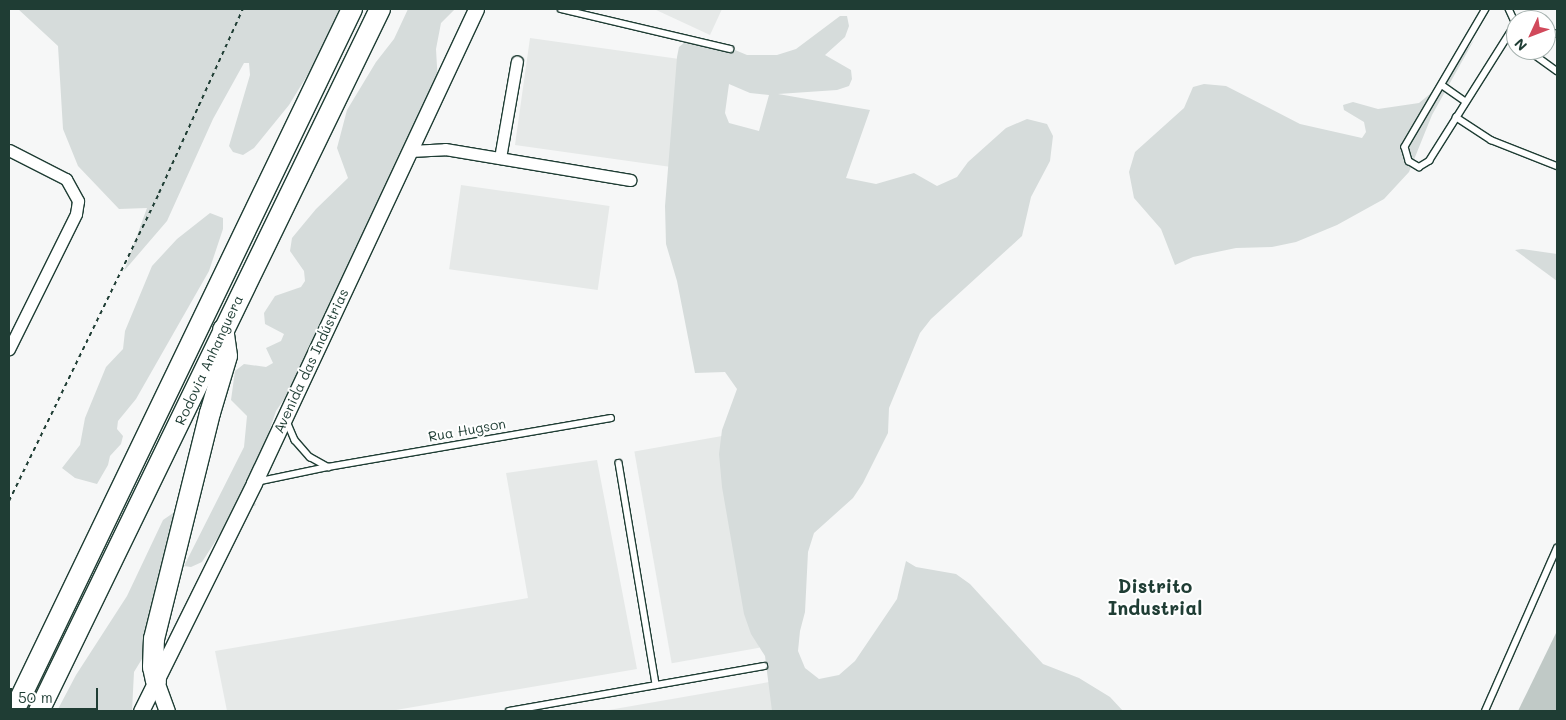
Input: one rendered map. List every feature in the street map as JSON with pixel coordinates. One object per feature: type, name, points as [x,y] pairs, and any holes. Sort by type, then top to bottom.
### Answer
[{"type":"highway","name":"Rodovia Anhanguera","points":[[16,708],[352,9]]},
{"type":"highway","name":"Rodovia Anhanguera","points":[[39,711],[380,9]]},
{"type":"highway","points":[[156,681],[153,668],[154,639],[210,413],[227,356],[223,329]]},
{"type":"street","name":"Avenida das Indústrias","points":[[141,711],[254,483],[476,9]]},
{"type":"street","points":[[500,158],[517,61]]},
{"type":"street","points":[[410,151],[445,149],[630,180]]},
{"type":"street","points":[[9,150],[66,179],[78,201],[76,214],[9,349]]},
{"type":"street","points":[[156,681],[167,711]]},
{"type":"lane","points":[[562,9],[730,49]]},
{"type":"lane","points":[[1486,9],[1405,147],[1409,160],[1419,167],[1429,161],[1506,39]]},
{"type":"lane","points":[[1542,60],[1557,71]]},
{"type":"lane","points":[[1442,85],[1466,102]]},
{"type":"lane","points":[[1456,117],[1491,140],[1557,166]]},
{"type":"lane","points":[[285,417],[300,446],[310,457],[328,466]]},
{"type":"lane","name":"Rua Hugson","points":[[254,483],[328,466],[611,418]]},
{"type":"lane","points":[[619,463],[656,685]]},
{"type":"lane","points":[[1485,711],[1557,548]]},
{"type":"lane","points":[[509,711],[764,666]]},
{"type":"path","points":[[9,501],[158,193],[243,9]]},
{"type":"shaded area","points":[[18,9],[341,9],[318,58],[289,105],[254,148],[243,155],[233,152],[229,146],[250,75],[249,63],[244,63],[213,119],[167,221],[124,271],[147,208],[119,209],[78,166],[63,129],[58,46]]},
{"type":"shaded area","points":[[408,9],[455,9],[441,23],[436,49],[438,84],[291,389],[276,411],[249,491],[256,505],[231,517],[202,562],[191,567],[184,566],[244,447],[247,416],[231,400],[235,371],[244,364],[266,367],[273,363],[266,348],[281,341],[284,334],[265,324],[264,313],[275,296],[301,287],[305,281],[304,271],[290,251],[292,238],[316,209],[348,178],[337,148],[347,110],[376,62],[394,39]]},
{"type":"shaded area","points":[[654,9],[722,9],[710,35]]},
{"type":"shaded area","points":[[840,16],[847,16],[849,26],[845,37],[825,55],[851,70],[852,79],[849,86],[837,90],[778,94],[870,110],[846,178],[876,184],[914,173],[937,186],[957,177],[968,162],[1006,128],[1027,119],[1047,124],[1053,136],[1050,161],[1031,197],[1022,236],[931,319],[920,333],[889,408],[888,433],[863,483],[853,498],[814,533],[808,552],[805,612],[800,631],[798,651],[805,668],[819,679],[839,675],[855,661],[897,599],[906,561],[916,567],[956,574],[970,584],[1043,664],[1079,678],[1110,697],[1123,711],[772,711],[765,656],[751,634],[744,614],[722,487],[719,454],[722,430],[737,389],[725,372],[695,373],[677,281],[666,244],[665,206],[679,47],[685,42],[711,40],[747,55],[777,55],[796,49]],"holes":[[[729,84],[750,93],[769,95],[759,131],[729,123],[725,113]]]},
{"type":"shaded area","points":[[530,38],[684,60],[669,167],[515,145]]},
{"type":"shaded area","points":[[1474,40],[1432,115],[1409,172],[1384,199],[1337,225],[1296,242],[1272,247],[1236,248],[1193,257],[1175,265],[1161,229],[1134,198],[1129,172],[1135,152],[1184,108],[1193,87],[1204,84],[1226,86],[1300,124],[1362,138],[1366,132],[1364,122],[1344,110],[1343,105],[1353,102],[1378,109],[1419,103],[1436,89]]},
{"type":"shaded area","points":[[461,185],[610,206],[598,290],[449,269]]},
{"type":"shaded area","points":[[210,213],[223,218],[223,229],[209,271],[136,399],[118,421],[117,429],[123,436],[121,444],[110,456],[108,465],[97,484],[75,478],[62,468],[80,445],[85,418],[106,367],[123,349],[125,331],[152,266],[177,239]]},
{"type":"shaded area","points":[[1522,249],[1557,254],[1557,281],[1515,250]]},
{"type":"shaded area","points":[[722,436],[759,648],[672,663],[634,451]]},
{"type":"shaded area","points":[[597,460],[637,669],[390,711],[227,711],[215,651],[528,598],[506,473]]},
{"type":"shaded area","points":[[176,511],[145,654],[134,672],[132,711],[57,711],[76,675],[127,596],[163,520]]},
{"type":"shaded area","points":[[775,681],[780,711],[603,711]]},
{"type":"building","points":[[1557,631],[1557,711],[1518,711]]},
{"type":"district","name":"Distrito Industrial","points":[[1155,597]]}]
